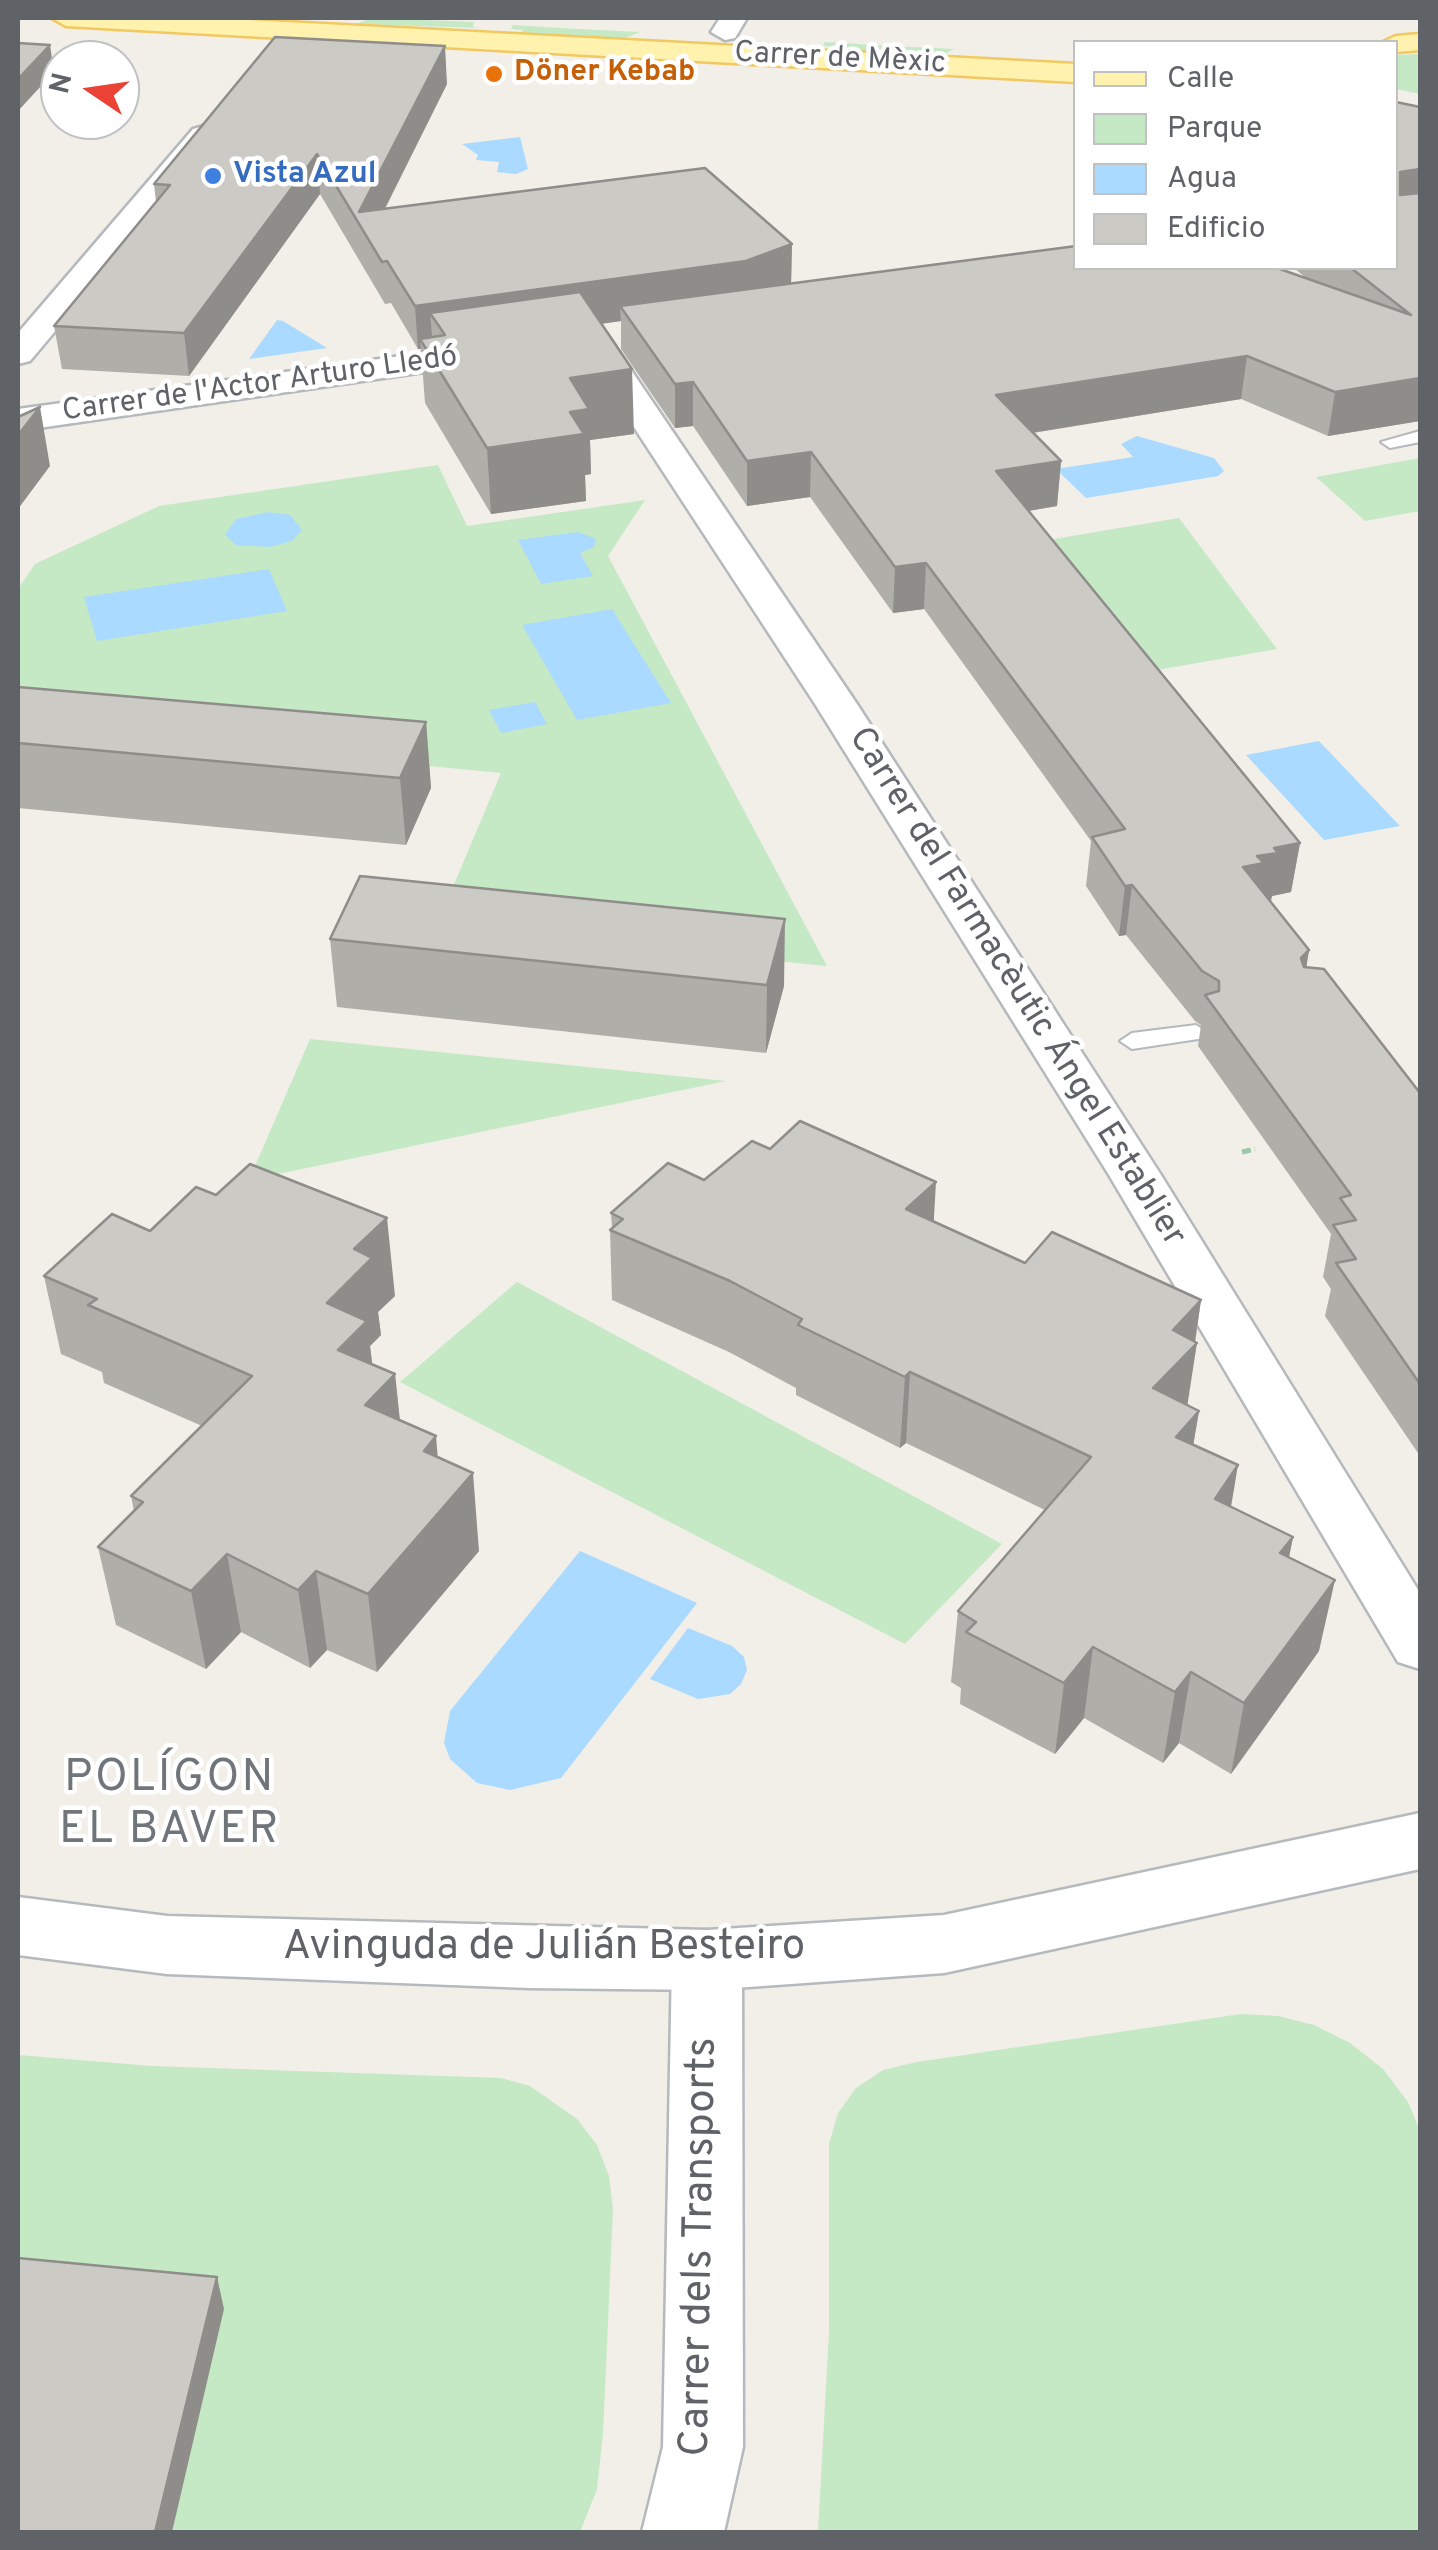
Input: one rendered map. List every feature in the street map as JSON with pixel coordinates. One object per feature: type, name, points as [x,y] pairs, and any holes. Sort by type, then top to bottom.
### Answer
[{"type":"main road","name":"Carrer de Mèxic","points":[[66,18],[1073,73]]},
{"type":"main road","name":"Carrer de Mèxic","points":[[476,18],[729,25],[1073,45]]},
{"type":"street","points":[[272,56],[293,30]]},
{"type":"street","points":[[18,354],[223,113]]},
{"type":"street","name":"Carrer de l'Actor Arturo Lledó","points":[[18,420],[580,342]]},
{"type":"street","name":"Carrer del Farmacèutic Ángel Establier","points":[[580,342],[836,704],[1124,1158],[1420,1645]]},
{"type":"street","name":"Avinguda de Julián Besteiro","points":[[18,1926],[167,1945],[707,1960],[944,1944],[1420,1842]]},
{"type":"street","name":"Carrer dels Transports","points":[[683,2532],[703,2448],[707,1960]]},
{"type":"lane","points":[[1390,442],[1420,437]]},
{"type":"lane","points":[[1132,1041],[1196,1033]]},
{"type":"path","points":[[1242,1152],[1254,1149]]},
{"type":"green space","points":[[374,18],[474,22],[473,27],[482,28],[355,24]]},
{"type":"green space","points":[[513,25],[640,32],[623,39],[521,33],[523,30],[511,29]]},
{"type":"green space","points":[[825,42],[954,49],[939,57],[834,51],[836,47],[823,46]]},
{"type":"green space","points":[[1420,54],[1420,94],[1398,89],[1398,55]]},
{"type":"green space","points":[[1420,458],[1420,511],[1365,521],[1316,477]]},
{"type":"green space","points":[[438,465],[467,526],[645,500],[608,556],[827,966],[436,927],[501,773],[18,726],[18,589],[35,564],[159,506]]},
{"type":"green space","points":[[1179,518],[1277,649],[1140,673],[1030,543]]},
{"type":"green space","points":[[310,1039],[726,1081],[249,1180]]},
{"type":"green space","points":[[517,1282],[1002,1544],[905,1644],[400,1382]]},
{"type":"green space","points":[[1241,2014],[1278,2016],[1314,2025],[1350,2043],[1383,2069],[1408,2102],[1420,2131],[1420,2532],[818,2532],[829,2332],[829,2144],[838,2113],[856,2088],[883,2070],[917,2062]]},
{"type":"green space","points":[[18,2055],[152,2066],[501,2078],[530,2086],[577,2119],[597,2145],[609,2176],[613,2209],[603,2433],[597,2489],[580,2532],[18,2532]]},
{"type":"water","points":[[520,137],[528,169],[516,174],[497,172],[499,162],[476,160],[478,155],[462,144]]},
{"type":"water","points":[[277,320],[283,321],[327,348],[249,359]]},
{"type":"water","points":[[1137,436],[1214,458],[1224,471],[1218,476],[1086,498],[1056,469],[1133,457],[1121,444]]},
{"type":"water","points":[[269,512],[290,515],[302,530],[292,541],[270,547],[236,545],[225,535],[236,519]]},
{"type":"water","points":[[578,532],[596,539],[594,547],[580,553],[593,576],[541,584],[518,540]]},
{"type":"water","points":[[269,569],[287,611],[97,641],[84,597]]},
{"type":"water","points":[[612,609],[671,703],[577,720],[522,625]]},
{"type":"water","points":[[535,702],[547,724],[501,733],[489,710]]},
{"type":"water","points":[[1319,741],[1400,826],[1324,840],[1246,755]]},
{"type":"water","points":[[580,1551],[697,1603],[561,1778],[510,1790],[477,1783],[450,1759],[444,1743],[450,1711]]},
{"type":"water","points":[[688,1628],[732,1646],[744,1657],[747,1670],[741,1684],[730,1694],[698,1699],[650,1679]]},
{"type":"building","points":[[275,37],[445,46],[359,212],[705,168],[792,244],[746,261],[415,306],[387,261],[382,262],[317,154],[184,333],[54,326],[170,185],[154,184]]},
{"type":"building","points":[[18,43],[40,44],[40,56],[18,79]]},
{"type":"building","points":[[1398,102],[1420,107],[1420,169],[1400,172],[1400,195],[1420,193],[1420,378],[1335,392],[1247,356],[996,395],[1061,461],[996,471],[1300,843],[1274,848],[1278,853],[1257,856],[1264,863],[1243,867],[1309,950],[1301,958],[1304,967],[1324,969],[1420,1093],[1420,1384],[1336,1263],[1356,1259],[1333,1225],[1356,1220],[1340,1198],[1351,1195],[1205,995],[1219,991],[1219,981],[1202,971],[1132,885],[1125,886],[1092,837],[1125,829],[926,563],[895,567],[811,452],[747,461],[693,382],[675,384],[620,306],[1073,246],[1073,270],[1283,270],[1411,315],[1354,270],[1398,270]]},
{"type":"building","points":[[580,292],[632,369],[570,378],[589,409],[570,412],[584,434],[487,448],[420,339],[445,335],[430,313]]},
{"type":"building","points":[[40,407],[18,435],[18,417]]},
{"type":"building","points":[[18,687],[426,722],[400,778],[18,743]]},
{"type":"building","points":[[360,876],[785,919],[767,985],[330,939]]},
{"type":"building","points":[[800,1121],[936,1182],[906,1209],[1025,1263],[1052,1232],[1201,1300],[1173,1330],[1197,1343],[1153,1388],[1199,1411],[1176,1437],[1238,1465],[1215,1499],[1293,1537],[1280,1553],[1335,1580],[1244,1703],[1191,1672],[1175,1692],[1093,1647],[1064,1683],[966,1632],[976,1622],[958,1611],[1091,1457],[910,1372],[905,1377],[798,1325],[802,1319],[730,1281],[610,1230],[623,1219],[611,1213],[668,1163],[704,1180],[752,1141],[770,1149]]},
{"type":"building","points":[[250,1164],[387,1218],[354,1249],[372,1258],[327,1303],[367,1321],[338,1350],[395,1374],[365,1405],[436,1436],[424,1451],[473,1473],[368,1594],[316,1571],[298,1590],[227,1554],[191,1591],[98,1547],[143,1502],[131,1496],[252,1376],[88,1305],[97,1299],[44,1276],[112,1214],[150,1231],[196,1187],[216,1195]]},
{"type":"building","points":[[18,2258],[217,2277],[155,2532],[18,2532]]},
{"type":"place","name":"Döner Kebab","points":[[494,74]]},
{"type":"place","name":"Vista Azul","points":[[213,176]]},
{"type":"district","name":"POLÍGON EL BAVER","points":[[170,1807]]}]
